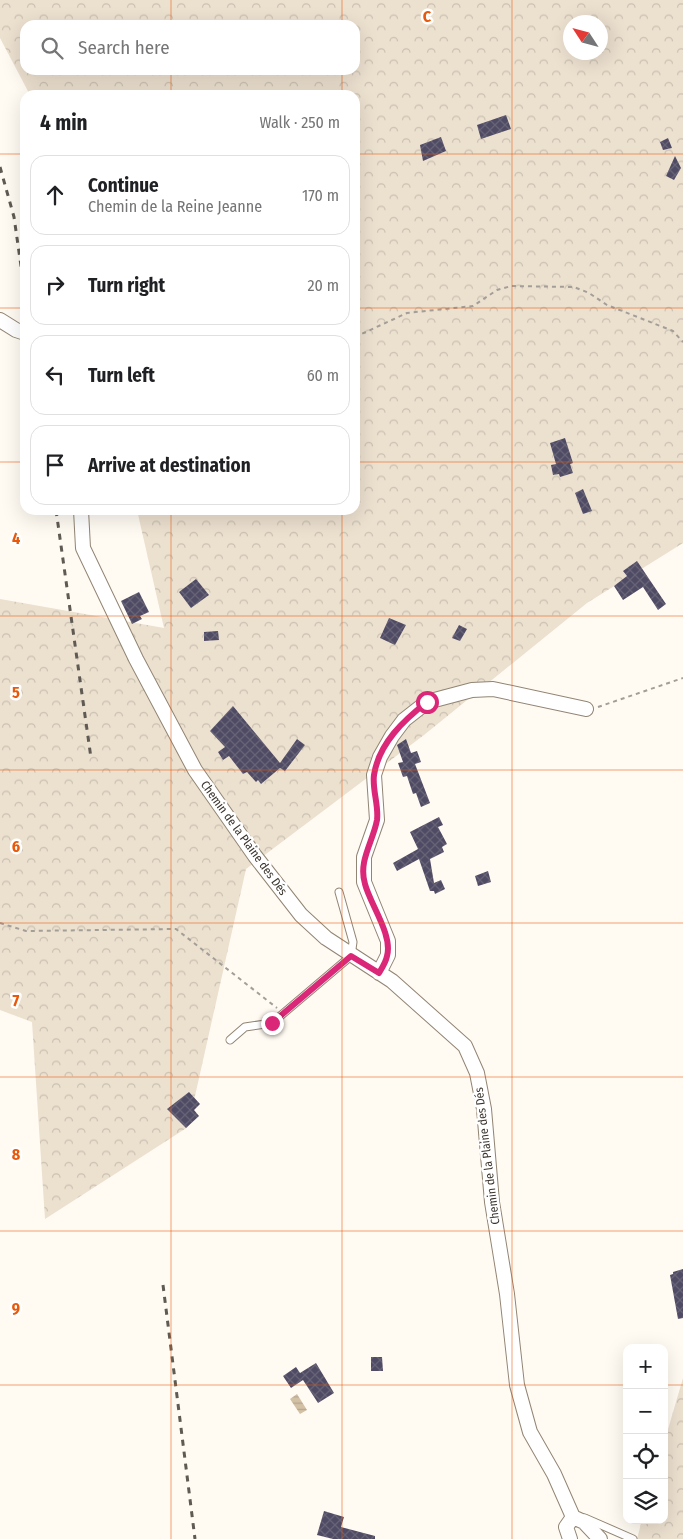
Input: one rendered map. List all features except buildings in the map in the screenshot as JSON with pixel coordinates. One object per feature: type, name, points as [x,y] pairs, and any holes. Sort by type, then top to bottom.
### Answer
[{"type":"street","points":[[0,320],[20,331]]},
{"type":"street","name":"Chemin de la Plaine des Dés","points":[[81,515],[83,548],[136,659],[195,770],[255,856],[301,915],[326,938],[392,981],[465,1046],[477,1073],[484,1109],[492,1202],[507,1294],[517,1385],[530,1432],[554,1474],[573,1517]]},
{"type":"street","points":[[379,973],[388,955],[388,941],[364,882],[364,858],[377,820],[374,775],[380,757],[404,720],[427,702],[472,690],[493,689],[586,709]]},
{"type":"street","points":[[570,1539],[566,1527],[573,1517],[584,1522],[600,1539]]},
{"type":"lane","points":[[230,1040],[245,1027],[272,1023],[285,1014],[351,956],[353,942],[339,892]]},
{"type":"lane","points":[[573,1517],[581,1516],[633,1539]]},
{"type":"path","points":[[360,335],[407,313],[473,306],[497,290],[511,286],[574,288],[673,331],[683,342]]},
{"type":"path","points":[[586,709],[609,705],[683,678]]},
{"type":"path","points":[[0,922],[26,931],[176,929],[285,1014]]},
{"type":"green space","points":[[0,0],[683,0],[683,543],[587,603],[424,735],[246,869],[188,1127],[45,1219],[32,1022],[0,1010],[0,599],[164,628],[138,515],[360,515],[360,90],[27,90],[0,38]]},
{"type":"green space","points":[[683,1378],[683,1539],[637,1539],[641,1524],[668,1524],[668,1429]]},
{"type":"shaded area","points":[[297,1394],[307,1410],[300,1414],[290,1399]]},
{"type":"railway","points":[[0,167],[14,217],[20,259]]},
{"type":"railway","points":[[57,515],[91,758]]},
{"type":"railway","points":[[163,1285],[195,1539]]},
{"type":"route","points":[[272,1023],[285,1014],[351,956],[379,973],[388,955],[388,941],[364,882],[364,858],[377,820],[374,775],[380,757],[392,736],[404,720],[427,702]]}]
